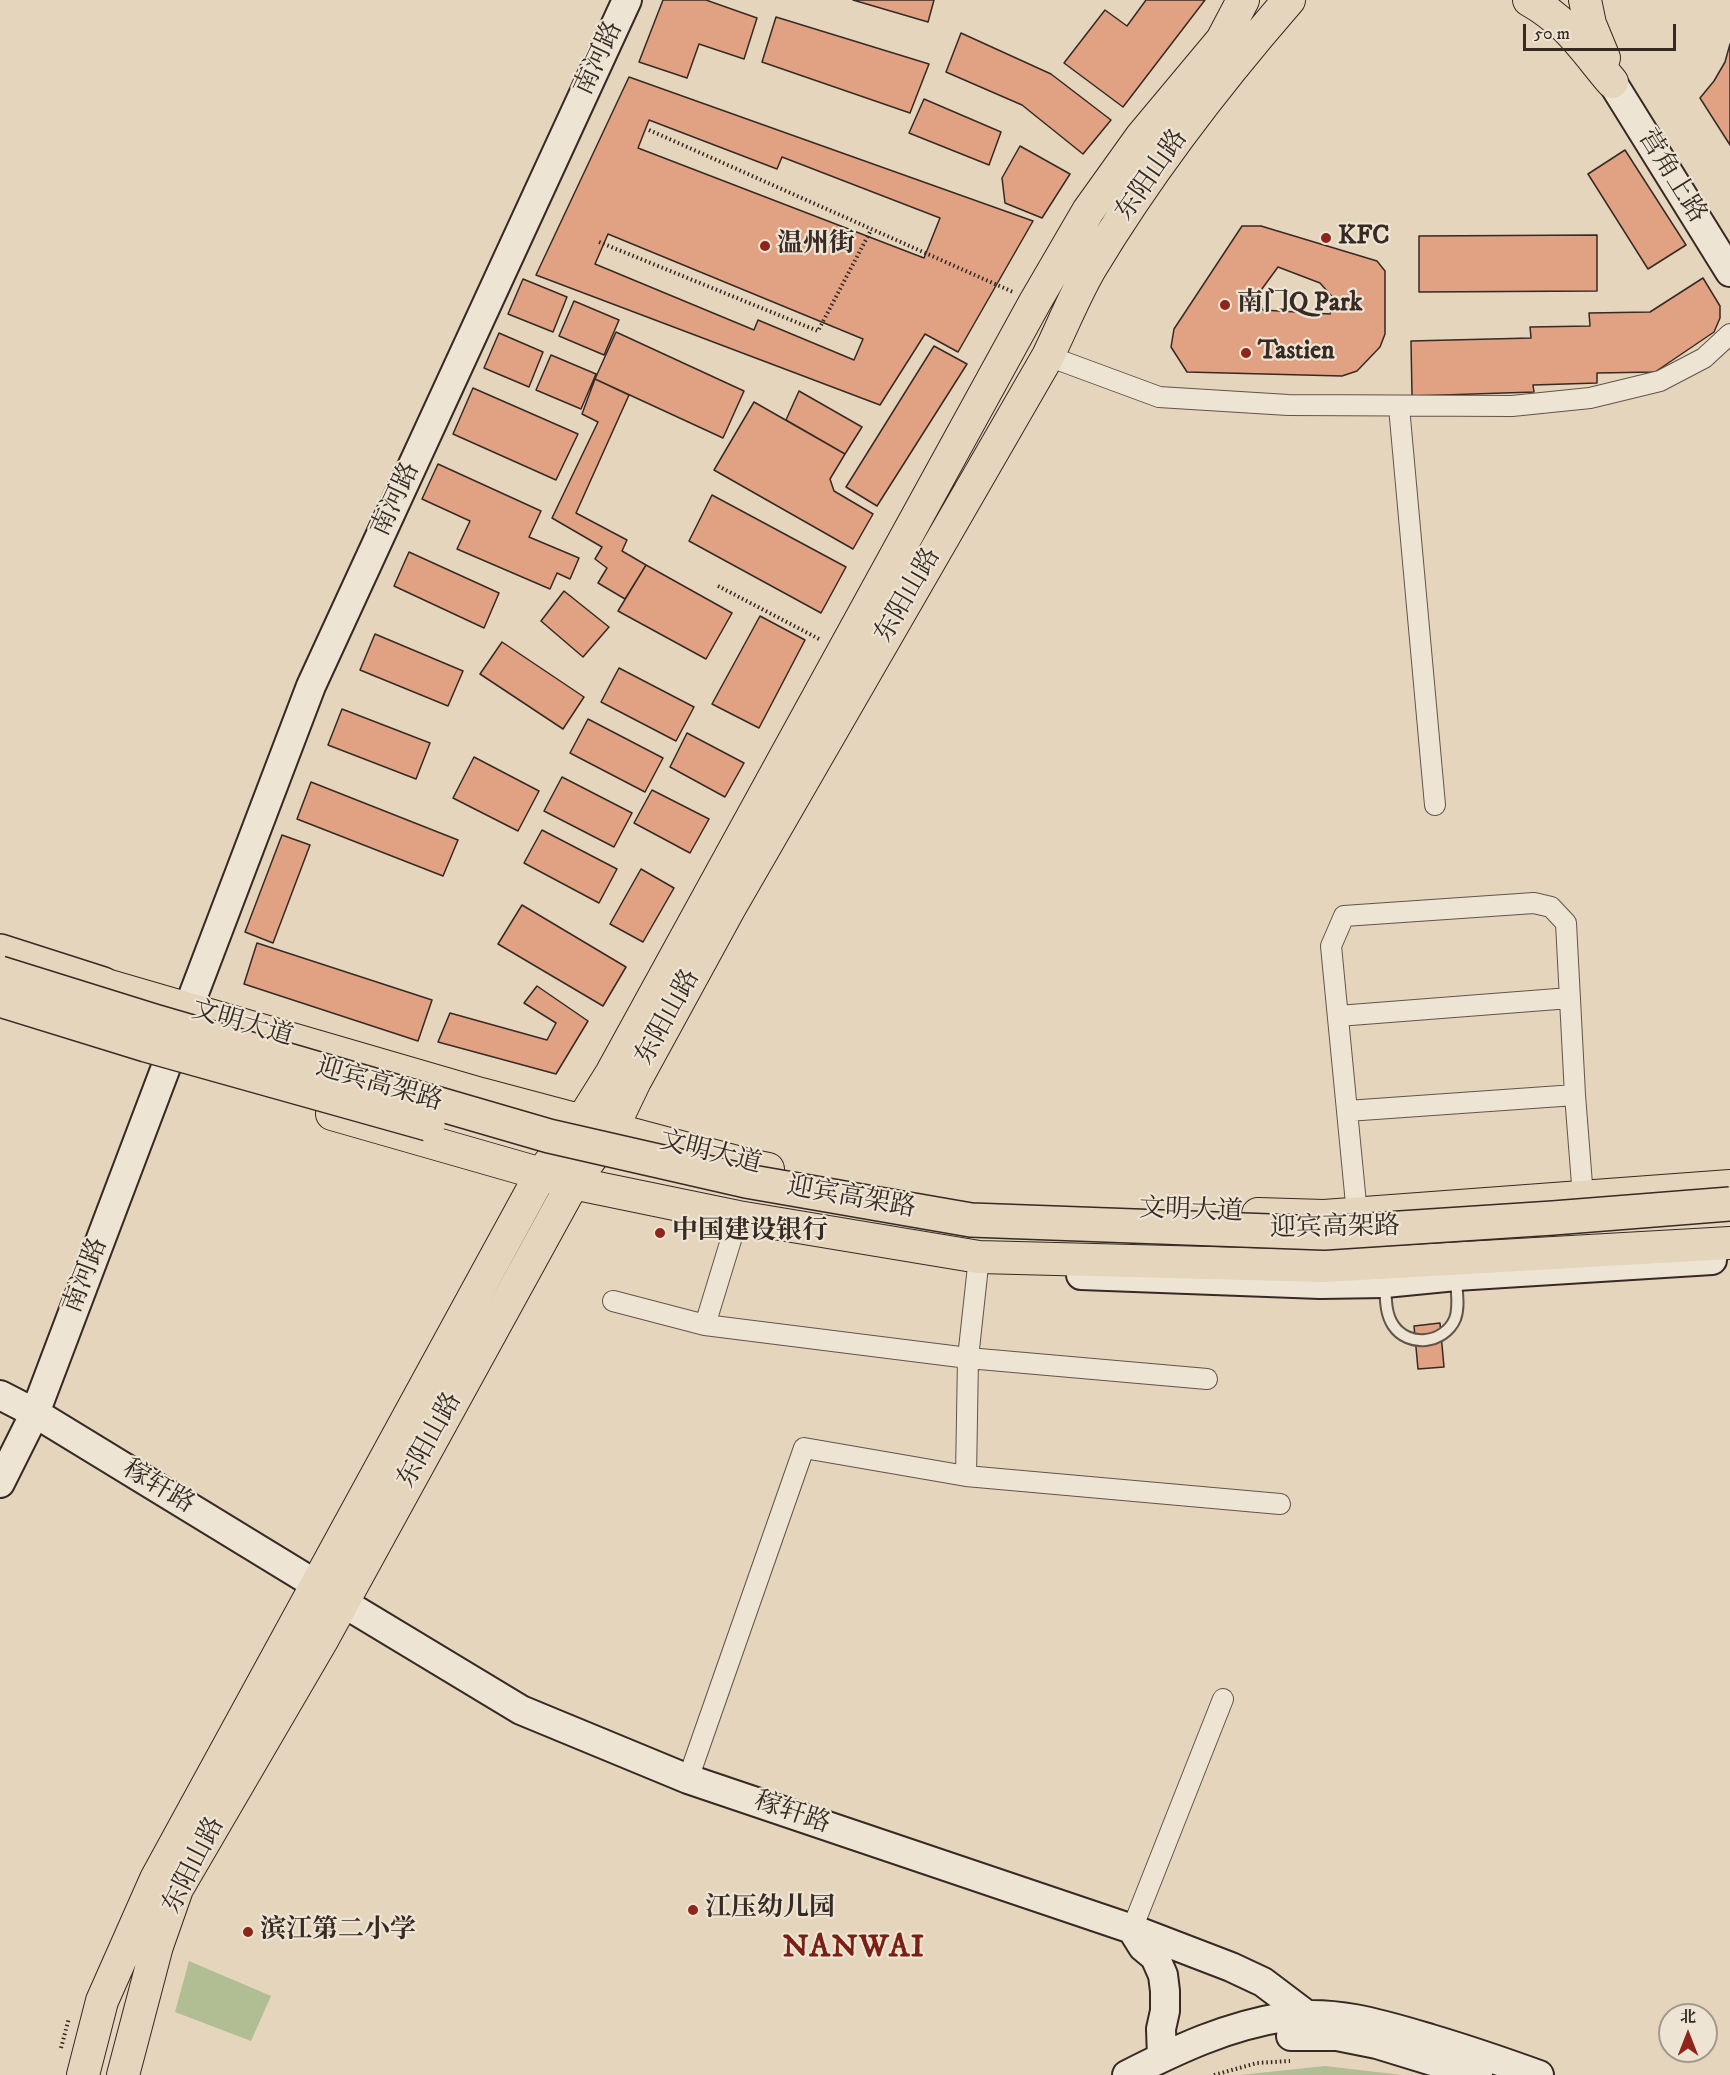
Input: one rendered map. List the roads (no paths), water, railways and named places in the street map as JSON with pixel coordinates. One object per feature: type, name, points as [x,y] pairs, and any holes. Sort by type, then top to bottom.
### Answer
[{"type":"highway","points":[[0,952],[103,984]]},
{"type":"highway","name":"迎宾高架路","points":[[0,973],[154,1021],[549,1136],[746,1180],[971,1220],[1324,1233],[1730,1204]]},
{"type":"highway","name":"迎宾高架路","points":[[0,1000],[146,1045],[544,1157],[740,1203],[968,1242],[1326,1251],[1553,1240],[1730,1226]]},
{"type":"main road","name":"东阳山路","points":[[84,2075],[102,2001],[156,1879],[315,1584],[541,1174],[581,1122],[611,1074],[1035,302],[1088,211],[1141,137],[1222,40],[1244,0]]},
{"type":"main road","name":"东阳山路","points":[[123,2075],[157,1946],[177,1889],[321,1642],[573,1183],[612,1129],[635,1081],[735,899],[1048,356],[1089,271],[1142,189],[1237,60],[1289,0]]},
{"type":"main road","points":[[1528,0],[1555,16],[1568,28],[1612,82]]},
{"type":"main road","points":[[1585,0],[1590,24],[1612,82]]},
{"type":"main road","name":"文明大道","points":[[103,984],[581,1122],[748,1165],[976,1205],[1324,1216],[1730,1186]]},
{"type":"main road","name":"文明大道","points":[[0,1016],[573,1183],[736,1223],[978,1264],[1324,1266],[1730,1244]]},
{"type":"street","name":"南河路","points":[[188,1009],[312,686],[627,0]]},
{"type":"street","name":"营角上路","points":[[1612,82],[1730,272]]},
{"type":"street","points":[[1048,356],[1159,397],[1288,405],[1512,406],[1590,398],[1660,381],[1704,358],[1730,334]]},
{"type":"street","points":[[1400,407],[1435,805]]},
{"type":"street","points":[[1357,1214],[1331,946],[1344,916],[1534,903],[1551,907],[1566,923],[1583,1197]]},
{"type":"street","points":[[1338,1016],[1570,998]]},
{"type":"street","name":"南河路","points":[[0,1483],[35,1413],[166,1066]]},
{"type":"street","points":[[1347,1110],[1575,1095]]},
{"type":"street","points":[[705,1325],[736,1223]]},
{"type":"street","points":[[966,1476],[968,1358],[978,1264],[1320,1284],[1385,1283],[1456,1276],[1730,1258]]},
{"type":"street","points":[[613,1301],[705,1325],[968,1358],[1207,1379]]},
{"type":"street","name":"稼轩路","points":[[0,1395],[35,1413],[315,1584]]},
{"type":"street","points":[[688,1779],[804,1448],[966,1476],[1280,1504]]},
{"type":"street","name":"稼轩路","points":[[342,1602],[521,1710],[688,1779],[1132,1929],[1231,1967],[1263,1982],[1306,2038]]},
{"type":"street","points":[[1162,2066],[1161,2030],[1165,2011],[1163,1975],[1155,1957],[1143,1947],[1132,1929],[1223,1699]]},
{"type":"street","points":[[1306,2038],[1336,2016],[1380,2023],[1490,2057],[1539,2075]]},
{"type":"street","points":[[1127,2075],[1162,2066],[1227,2030],[1286,2017],[1306,2038]]},
{"type":"street","points":[[1306,2038],[1337,2036],[1377,2044],[1478,2075]]},
{"type":"lane","points":[[1385,1283],[1387,1307],[1393,1326],[1408,1338],[1418,1341],[1428,1340],[1444,1333],[1455,1318],[1457,1310],[1456,1276]]},
{"type":"place","name":"KFC","points":[[1326,238]]},
{"type":"place","name":"温州街","points":[[765,246]]},
{"type":"place","name":"南门Q Park","points":[[1225,305]]},
{"type":"place","name":"Tastien","points":[[1246,353]]},
{"type":"place","name":"中国建设银行","points":[[660,1233]]},
{"type":"place","name":"江压幼儿园","points":[[693,1910]]},
{"type":"place","name":"滨江第二小学","points":[[248,1932]]},
{"type":"district","name":"NANWAI","points":[[854,1949]]}]
